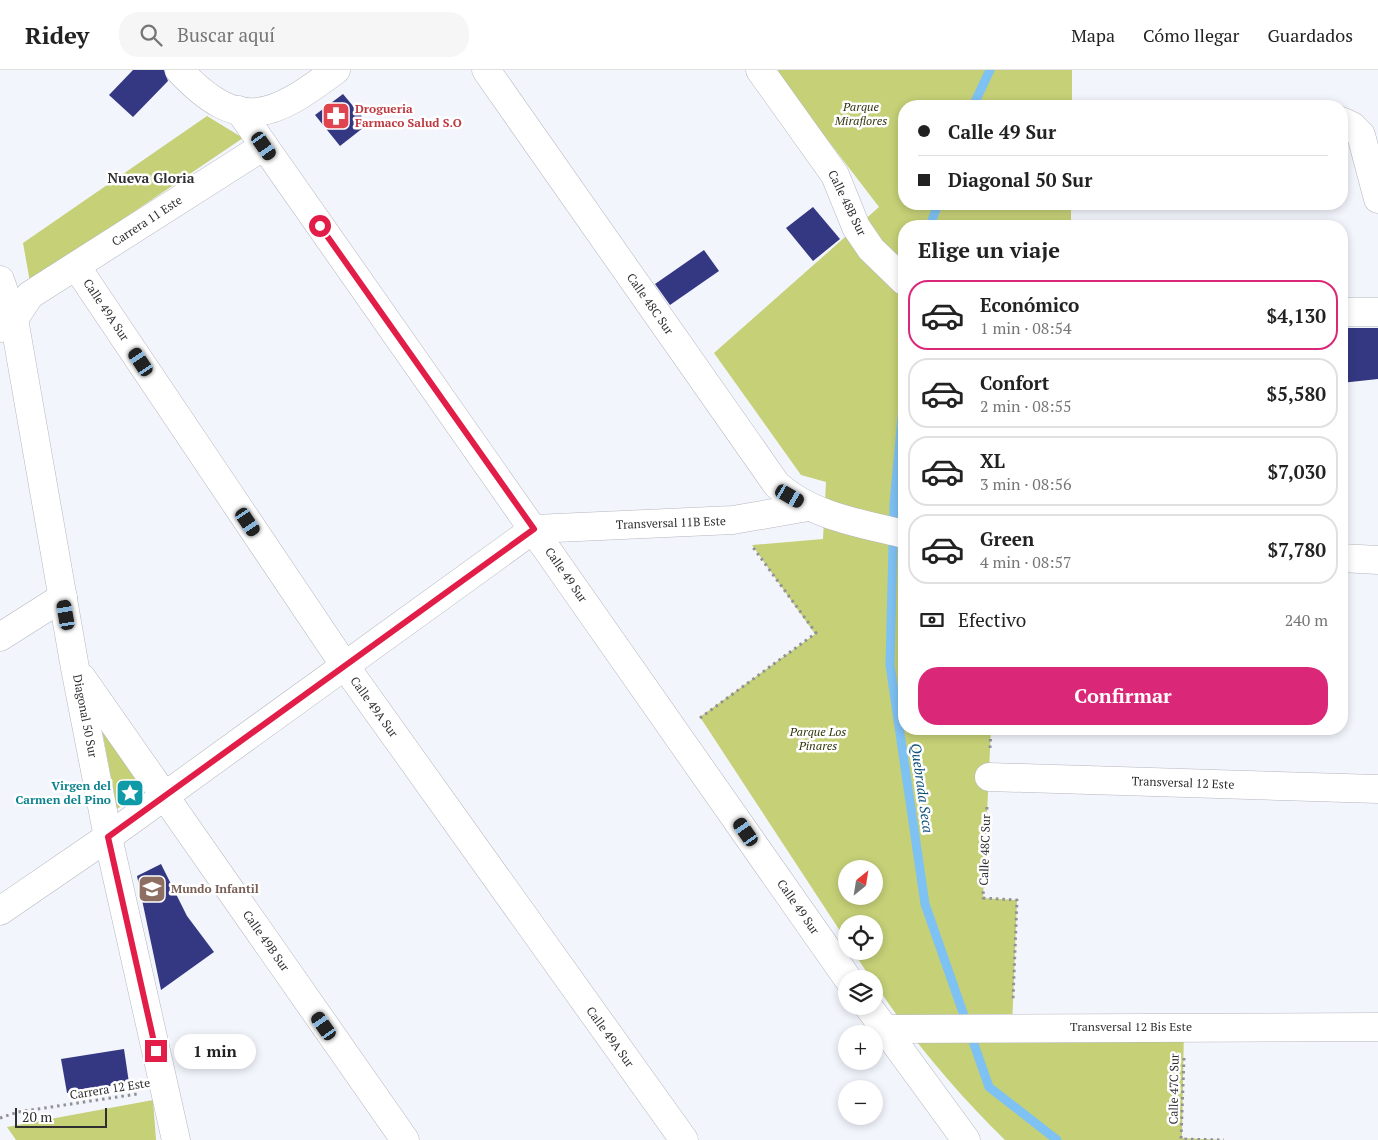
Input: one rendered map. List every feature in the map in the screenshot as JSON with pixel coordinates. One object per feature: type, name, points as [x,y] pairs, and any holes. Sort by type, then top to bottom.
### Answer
[{"type":"street","points":[[179,70],[211,100],[239,110],[257,112],[287,104],[336,70]]},
{"type":"street","name":"Calle 48C Sur","points":[[486,70],[777,485],[790,496],[821,512]]},
{"type":"street","name":"Calle 48B Sur","points":[[760,70],[834,175],[856,227],[871,249],[898,275]]},
{"type":"street","name":"Calle 49 Sur","points":[[239,110],[842,970]]},
{"type":"street","points":[[1351,128],[1378,199]]},
{"type":"street","name":"Carrera 11 Este","points":[[7,324],[30,295],[264,146]]},
{"type":"street","name":"Calle 49A Sur","points":[[76,266],[345,666],[684,1140]]},
{"type":"street","points":[[0,284],[30,295]]},
{"type":"street","name":"Diagonal 50 Sur","points":[[0,284],[63,597],[108,837],[176,1140]]},
{"type":"street","points":[[1348,312],[1378,312]]},
{"type":"street","name":"Transversal 11B Este","points":[[534,529],[733,520],[821,512],[898,532]]},
{"type":"street","points":[[0,910],[108,837],[534,529]]},
{"type":"street","points":[[1348,558],[1378,560]]},
{"type":"street","points":[[0,637],[63,597]]},
{"type":"street","name":"Calle 49B Sur","points":[[75,668],[404,1140]]},
{"type":"street","name":"Transversal 12 Este","points":[[988,778],[1378,789]]},
{"type":"street","points":[[874,1015],[966,1140]]},
{"type":"street","name":"Transversal 12 Bis Este","points":[[884,1029],[1378,1027]]},
{"type":"path","points":[[677,734],[816,634],[733,520]]},
{"type":"path","name":"Calle 48C Sur","points":[[991,735],[983,898],[1017,900],[1012,1028]]},
{"type":"path","name":"Calle 47C Sur","points":[[1184,1027],[1182,1139],[1224,1140]]},
{"type":"path","name":"Carrera 12 Este","points":[[0,1118],[18,1112],[165,1089]]},
{"type":"green space","name":"Parque Los Pinares","points":[[774,70],[1072,70],[1072,100],[898,100],[898,210],[1071,210],[1071,220],[898,220],[898,735],[991,735],[983,898],[1017,900],[1012,1028],[1184,1027],[1182,1138],[1224,1140],[1005,1140],[969,1104],[903,1024],[883,996],[883,970],[865,970],[859,960],[883,960],[883,915],[838,915],[838,928],[700,717],[815,634],[752,545],[823,539],[826,482],[801,475],[714,353],[879,207]]},
{"type":"green space","points":[[207,116],[243,138],[30,282],[23,243]]},
{"type":"green space","points":[[101,725],[146,789],[117,809]]},
{"type":"green space","points":[[153,1100],[156,1140],[16,1140],[7,1127]]},
{"type":"building","points":[[133,70],[164,70],[168,81],[133,117],[109,95]]},
{"type":"building","points":[[343,94],[368,124],[340,146],[315,115]]},
{"type":"building","points":[[813,207],[840,239],[813,261],[786,228]]},
{"type":"building","points":[[704,250],[719,271],[670,305],[655,284]]},
{"type":"building","points":[[1348,328],[1378,328],[1378,379],[1348,382]]},
{"type":"building","points":[[161,864],[187,916],[214,952],[161,990],[137,876]]},
{"type":"building","points":[[124,1049],[129,1083],[67,1093],[61,1059]]},
{"type":"waterway","name":"Quebrada Seca","points":[[976,100],[990,70]]},
{"type":"waterway","name":"Quebrada Seca","points":[[932,220],[936,210]]},
{"type":"waterway","name":"Quebrada Seca","points":[[898,461],[894,503],[890,665],[898,720]]},
{"type":"waterway","name":"Quebrada Seca","points":[[900,735],[925,904],[989,1087],[1057,1140]]},
{"type":"place","name":"Drogueria Farmaco Salud S.O","points":[[336,116]]},
{"type":"place","name":"Virgen del Carmen del Pino","points":[[130,793]]},
{"type":"place","name":"Mundo Infantil","points":[[152,889]]},
{"type":"district","name":"Nueva Gloria","points":[[151,178]]},
{"type":"route","points":[[156,1051],[108,837],[534,529],[320,226]]},
{"type":"park label","name":"Parque Miraflores","points":[[861,114]]}]
